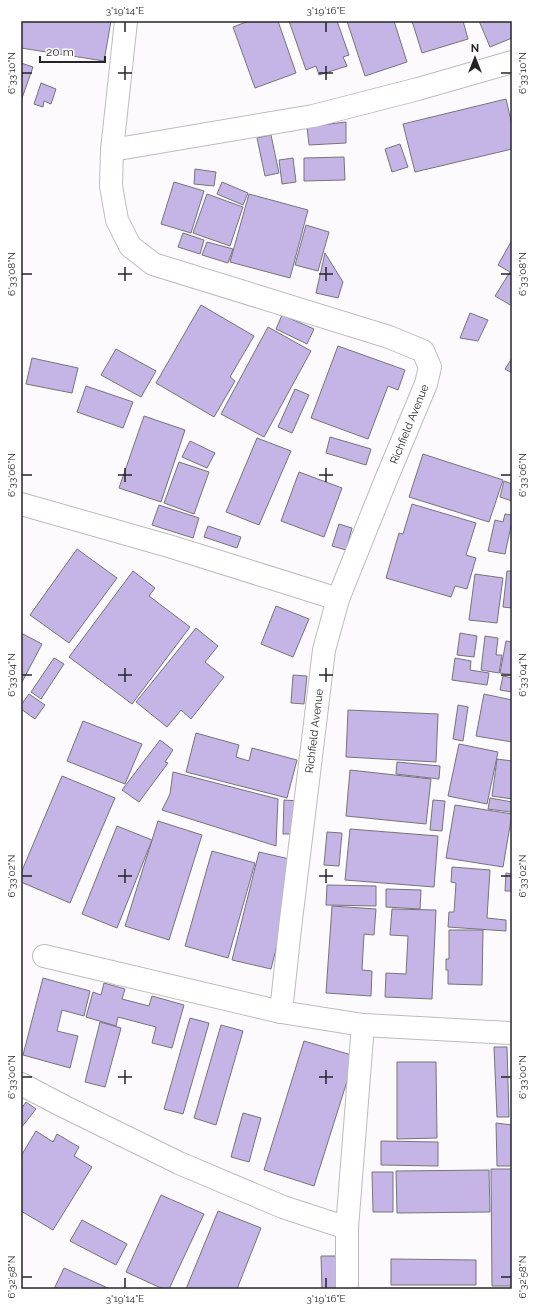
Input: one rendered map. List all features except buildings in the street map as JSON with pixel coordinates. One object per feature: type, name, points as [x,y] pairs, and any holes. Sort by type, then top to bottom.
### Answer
[{"type":"street","points":[[126,21],[112,150],[313,116],[418,89],[512,62]]},
{"type":"street","name":"Richfield Avenue","points":[[112,150],[111,186],[117,220],[130,246],[153,264],[389,337],[423,351],[430,367],[426,384],[338,599],[324,650],[281,1012]]},
{"type":"street","points":[[21,504],[172,547],[338,599]]},
{"type":"street","points":[[44,956],[281,1012],[363,1024],[512,1033]]},
{"type":"street","points":[[347,1289],[347,1228],[363,1024]]},
{"type":"street","points":[[21,1084],[180,1163],[283,1207],[347,1228]]}]
